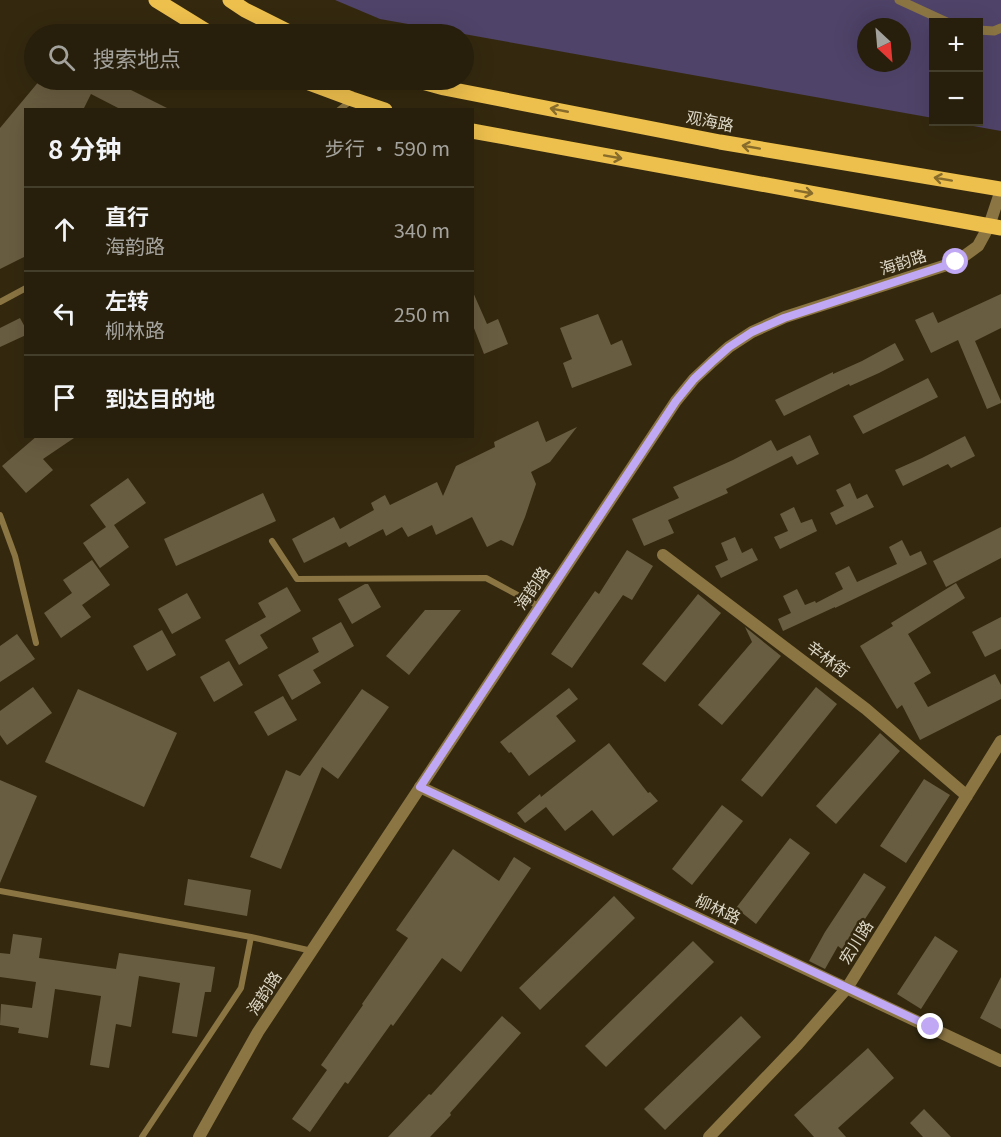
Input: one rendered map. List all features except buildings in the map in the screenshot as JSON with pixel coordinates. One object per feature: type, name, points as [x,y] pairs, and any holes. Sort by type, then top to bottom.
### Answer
[{"type":"main road","points":[[156,0],[195,24]]},
{"type":"main road","points":[[230,0],[273,24]]},
{"type":"main road","points":[[328,90],[379,108]]},
{"type":"main road","name":"观海路","points":[[454,90],[720,142],[1001,190]]},
{"type":"main road","points":[[474,131],[995,227]]},
{"type":"street","points":[[899,0],[938,18]]},
{"type":"street","points":[[983,30],[994,31],[1001,28]]},
{"type":"street","name":"海韵路","points":[[199,1137],[258,1032],[676,401],[694,379],[729,347],[752,332],[784,318],[956,262],[978,246],[995,227],[1001,190]]},
{"type":"street","name":"辛林街","points":[[663,555],[866,709],[967,796]]},
{"type":"street","name":"宏川路","points":[[709,1137],[798,1044],[846,988],[1001,741]]},
{"type":"street","name":"柳林路","points":[[420,787],[1001,1061]]},
{"type":"lane","points":[[341,108],[352,99]]},
{"type":"lane","points":[[0,302],[24,289]]},
{"type":"lane","points":[[0,515],[15,556],[36,643]]},
{"type":"lane","points":[[272,541],[297,579],[486,578],[540,607]]},
{"type":"lane","points":[[0,891],[251,937],[312,951]]},
{"type":"lane","points":[[142,1137],[241,988],[251,937]]},
{"type":"shaded area","points":[[335,0],[1001,0],[1001,131],[973,126],[983,126],[983,18],[929,18],[929,117],[474,36],[474,24],[408,24],[380,19]]},
{"type":"route","points":[[931,1027],[420,787],[676,401],[694,379],[729,347],[752,332],[784,318],[956,262]]}]
